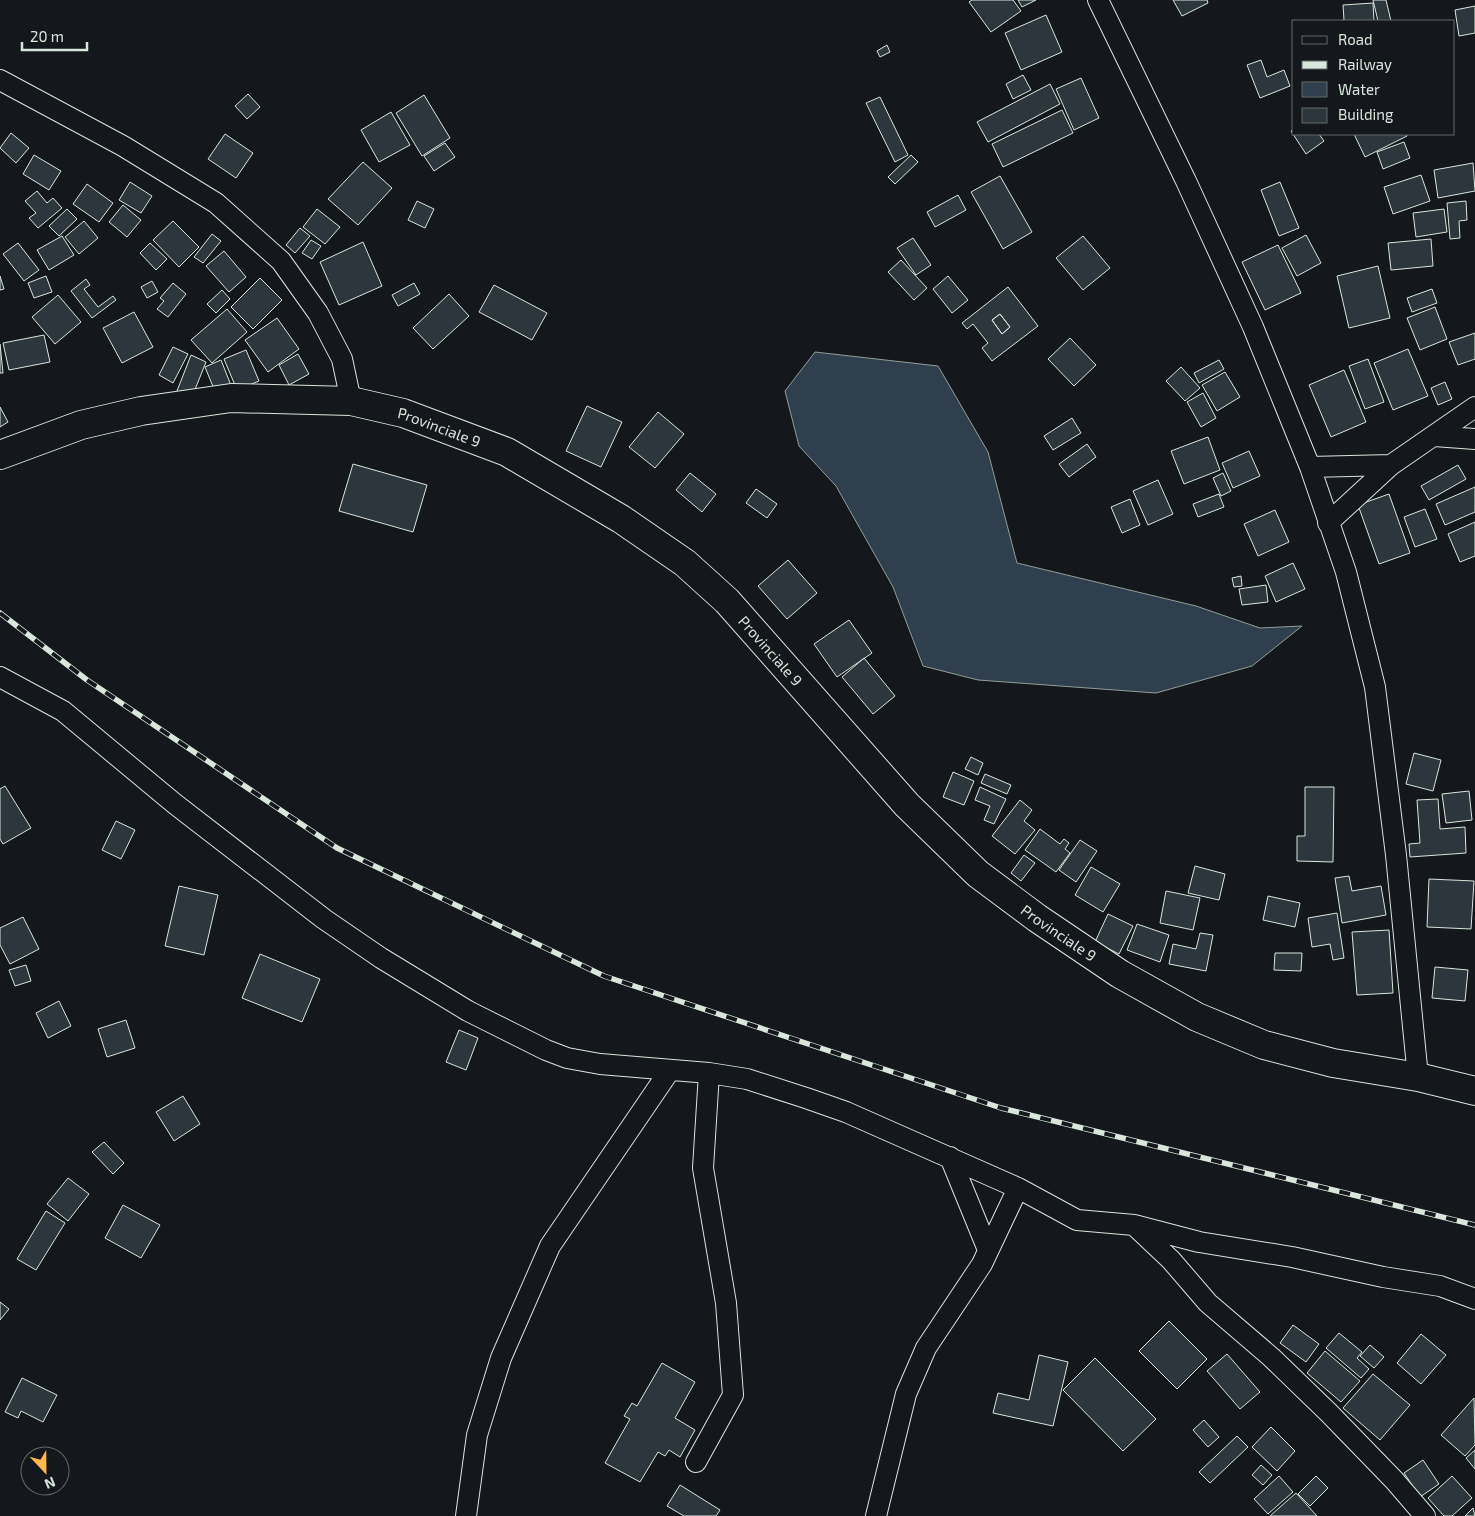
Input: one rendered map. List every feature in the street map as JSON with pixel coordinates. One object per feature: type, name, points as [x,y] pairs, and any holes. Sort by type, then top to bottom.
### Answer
[{"type":"main road","name":"Provinciale 9","points":[[0,455],[81,424],[141,410],[231,398],[351,401],[403,413],[507,452],[573,489],[685,563],[727,601],[907,805],[978,874],[1037,918],[1120,974],[1197,1017],[1264,1045],[1333,1063],[1418,1077],[1475,1091]]},
{"type":"street","points":[[1098,0],[1186,181],[1245,310],[1310,467],[1346,572],[1375,687],[1418,1077]]},
{"type":"street","points":[[0,80],[123,146],[216,203],[281,261],[318,313],[342,359],[351,401]]},
{"type":"street","points":[[1328,522],[1391,465],[1475,407]]},
{"type":"street","points":[[1434,436],[1475,439]]},
{"type":"street","points":[[1310,467],[1391,465]]},
{"type":"street","points":[[0,677],[62,711],[175,804],[324,919],[381,958],[468,1011],[546,1050],[567,1058],[630,1068],[709,1073],[747,1079],[846,1112],[1018,1188],[1077,1220],[1134,1225],[1199,1242],[1292,1257],[1383,1277],[1440,1286],[1465,1297],[1475,1299]]},
{"type":"street","points":[[466,1516],[477,1436],[482,1418],[501,1358],[550,1246],[670,1070]]},
{"type":"street","points":[[696,1462],[733,1395],[726,1302],[703,1168],[709,1073]]},
{"type":"street","points":[[950,1157],[988,1250]]},
{"type":"street","points":[[876,1516],[906,1394],[926,1348],[982,1264],[1018,1188]]},
{"type":"street","points":[[1134,1225],[1171,1260],[1208,1303],[1271,1358],[1329,1414],[1394,1480],[1425,1516]]},
{"type":"water","points":[[815,352],[938,366],[988,452],[1017,563],[1196,606],[1260,628],[1302,626],[1252,666],[1156,693],[978,680],[923,666],[893,587],[836,486],[799,446],[785,391]]},
{"type":"building","points":[[972,0],[1013,0],[1021,11],[991,32],[969,2]]},
{"type":"building","points":[[1018,0],[1036,0],[1022,7]]},
{"type":"building","points":[[1173,0],[1207,0],[1208,3],[1182,16]]},
{"type":"building","points":[[1373,0],[1386,0],[1391,20],[1378,20]]},
{"type":"building","points":[[1373,3],[1374,20],[1344,20],[1343,5]]},
{"type":"building","points":[[1475,6],[1475,33],[1459,36],[1455,10]]},
{"type":"building","points":[[1046,15],[1062,52],[1021,70],[1005,33]]},
{"type":"building","points":[[887,45],[890,52],[880,57],[877,51]]},
{"type":"building","points":[[1261,60],[1267,77],[1284,70],[1290,86],[1260,98],[1247,65]]},
{"type":"building","points":[[1023,75],[1031,90],[1013,99],[1006,84]]},
{"type":"building","points":[[1081,78],[1099,118],[1074,130],[1056,89]]},
{"type":"building","points":[[1050,84],[1060,104],[988,142],[977,122]]},
{"type":"building","points":[[248,94],[260,107],[247,119],[235,106]]},
{"type":"building","points":[[424,95],[450,138],[422,156],[396,113]]},
{"type":"building","points":[[880,97],[908,155],[895,162],[866,103]]},
{"type":"building","points":[[1062,110],[1073,133],[1003,167],[992,144]]},
{"type":"building","points":[[391,112],[410,145],[379,162],[361,130]]},
{"type":"building","points":[[11,133],[29,148],[16,163],[0,148]]},
{"type":"building","points":[[225,134],[253,153],[236,178],[208,159]]},
{"type":"building","points":[[1294,135],[1320,135],[1324,141],[1306,154]]},
{"type":"building","points":[[1354,135],[1406,135],[1407,136],[1365,157]]},
{"type":"building","points":[[1404,142],[1410,158],[1383,169],[1377,152]]},
{"type":"building","points":[[445,143],[455,157],[434,171],[424,156]]},
{"type":"building","points":[[34,155],[61,171],[49,190],[23,174]]},
{"type":"building","points":[[911,155],[918,162],[895,184],[888,177]]},
{"type":"building","points":[[363,162],[392,188],[358,225],[328,199]]},
{"type":"building","points":[[1473,163],[1475,191],[1438,198],[1434,170]]},
{"type":"building","points":[[1421,175],[1430,201],[1393,214],[1384,187]]},
{"type":"building","points":[[1000,176],[1032,232],[1003,249],[971,192]]},
{"type":"building","points":[[130,182],[152,196],[141,213],[119,200]]},
{"type":"building","points":[[1280,182],[1299,228],[1279,236],[1261,190]]},
{"type":"building","points":[[87,184],[113,203],[99,222],[73,204]]},
{"type":"building","points":[[37,191],[47,203],[53,198],[62,208],[38,228],[29,218],[36,213],[25,201]]},
{"type":"building","points":[[958,195],[966,210],[935,227],[927,212]]},
{"type":"building","points":[[417,201],[434,209],[425,228],[408,220]]},
{"type":"building","points":[[1466,201],[1467,220],[1459,221],[1460,238],[1450,239],[1447,203]]},
{"type":"building","points":[[123,205],[141,220],[127,237],[109,222]]},
{"type":"building","points":[[67,209],[77,219],[59,236],[49,226]]},
{"type":"building","points":[[317,209],[340,227],[325,244],[303,227]]},
{"type":"building","points":[[1444,209],[1447,232],[1416,237],[1413,213]]},
{"type":"building","points":[[84,221],[98,238],[79,254],[65,237]]},
{"type":"building","points":[[173,221],[199,247],[179,267],[153,240]]},
{"type":"building","points":[[300,228],[310,236],[295,253],[286,245]]},
{"type":"building","points":[[212,234],[221,241],[203,263],[194,257]]},
{"type":"building","points":[[1306,235],[1321,263],[1297,276],[1282,248]]},
{"type":"building","points":[[62,236],[74,255],[49,270],[37,250]]},
{"type":"building","points":[[1083,236],[1110,268],[1083,290],[1056,258]]},
{"type":"building","points":[[913,238],[931,265],[916,275],[897,248]]},
{"type":"building","points":[[1431,239],[1433,266],[1391,270],[1388,243]]},
{"type":"building","points":[[311,240],[321,246],[312,259],[302,253]]},
{"type":"building","points":[[363,242],[382,286],[339,305],[320,262]]},
{"type":"building","points":[[18,243],[39,270],[24,281],[3,254]]},
{"type":"building","points":[[150,243],[167,259],[156,270],[140,253]]},
{"type":"building","points":[[1278,245],[1301,293],[1265,310],[1242,262]]},
{"type":"building","points":[[224,251],[246,277],[229,292],[206,266]]},
{"type":"building","points":[[901,260],[927,288],[914,300],[888,272]]},
{"type":"building","points":[[1378,266],[1390,318],[1349,328],[1337,276]]},
{"type":"building","points":[[0,276],[4,289],[0,290]]},
{"type":"building","points":[[46,276],[52,292],[34,298],[28,283]]},
{"type":"building","points":[[948,276],[968,300],[952,313],[933,289]]},
{"type":"building","points":[[260,278],[282,300],[253,329],[231,307]]},
{"type":"building","points":[[86,279],[90,285],[84,289],[98,307],[113,296],[116,300],[92,318],[71,291]]},
{"type":"building","points":[[152,281],[158,292],[147,298],[141,287]]},
{"type":"building","points":[[173,283],[186,294],[168,317],[157,309],[164,301],[160,298]]},
{"type":"building","points":[[414,283],[420,294],[398,306],[392,295]]},
{"type":"building","points":[[494,285],[547,313],[532,340],[479,312]]},
{"type":"building","points":[[1008,287],[1038,326],[992,361],[982,348],[988,343],[973,324],[967,329],[962,323]],"holes":[[[1000,314],[1010,327],[1002,334],[992,320]]]},
{"type":"building","points":[[1432,289],[1437,303],[1412,312],[1407,298]]},
{"type":"building","points":[[222,290],[230,299],[216,313],[207,304]]},
{"type":"building","points":[[449,294],[469,316],[433,349],[413,328]]},
{"type":"building","points":[[58,295],[81,322],[55,344],[32,317]]},
{"type":"building","points":[[1435,307],[1447,339],[1420,350],[1407,318]]},
{"type":"building","points":[[227,309],[247,332],[212,363],[191,340]]},
{"type":"building","points":[[134,312],[153,347],[122,363],[103,328]]},
{"type":"building","points":[[1000,314],[1010,327],[1002,334],[992,320]]},
{"type":"building","points":[[277,318],[299,349],[268,372],[245,340]]},
{"type":"building","points":[[1475,333],[1475,359],[1458,365],[1449,342]]},
{"type":"building","points":[[44,335],[50,362],[9,370],[3,343]]},
{"type":"building","points":[[1070,338],[1096,365],[1074,386],[1048,359]]},
{"type":"building","points":[[0,344],[3,373],[0,373]]},
{"type":"building","points":[[173,347],[188,354],[173,383],[159,375]]},
{"type":"building","points":[[1408,349],[1428,396],[1393,410],[1374,363]]},
{"type":"building","points":[[246,350],[259,381],[237,390],[224,359]]},
{"type":"building","points":[[298,354],[309,374],[289,385],[279,365]]},
{"type":"building","points":[[191,355],[206,362],[192,397],[177,391]]},
{"type":"building","points":[[1368,359],[1384,402],[1365,409],[1349,366]]},
{"type":"building","points":[[221,360],[232,388],[216,394],[205,367]]},
{"type":"building","points":[[1219,360],[1224,369],[1199,383],[1194,373]]},
{"type":"building","points":[[1181,367],[1200,388],[1185,401],[1166,381]]},
{"type":"building","points":[[1344,370],[1366,422],[1331,437],[1309,385]]},
{"type":"building","points":[[1225,372],[1240,397],[1217,411],[1202,385]]},
{"type":"building","points":[[1445,382],[1452,399],[1438,405],[1431,388]]},
{"type":"building","points":[[1203,393],[1216,418],[1201,427],[1187,402]]},
{"type":"building","points":[[587,406],[622,422],[601,467],[566,451]]},
{"type":"building","points":[[0,407],[8,422],[0,427]]},
{"type":"building","points":[[658,412],[684,434],[655,468],[629,447]]},
{"type":"building","points":[[1072,418],[1081,433],[1053,450],[1044,436]]},
{"type":"building","points":[[1208,437],[1220,470],[1184,484],[1171,451]]},
{"type":"building","points":[[1087,444],[1096,457],[1069,477],[1059,464]]},
{"type":"building","points":[[1249,451],[1260,476],[1233,488],[1222,463]]},
{"type":"building","points":[[353,464],[427,485],[413,532],[339,511]]},
{"type":"building","points":[[1458,465],[1466,479],[1429,500],[1421,486]]},
{"type":"building","points":[[690,473],[716,494],[702,512],[676,490]]},
{"type":"building","points":[[1223,473],[1231,491],[1221,496],[1213,478]]},
{"type":"building","points":[[1158,480],[1173,514],[1148,525],[1133,491]]},
{"type":"building","points":[[1475,487],[1475,512],[1445,525],[1436,504]]},
{"type":"building","points":[[756,489],[777,504],[767,518],[746,503]]},
{"type":"building","points":[[1219,494],[1224,507],[1198,517],[1193,504]]},
{"type":"building","points":[[1389,494],[1410,553],[1379,564],[1358,505]]},
{"type":"building","points":[[1130,499],[1140,525],[1122,533],[1111,507]]},
{"type":"building","points":[[1425,509],[1437,539],[1415,547],[1404,517]]},
{"type":"building","points":[[1275,510],[1289,542],[1258,556],[1244,524]]},
{"type":"building","points":[[1475,522],[1475,556],[1460,562],[1448,534]]},
{"type":"building","points":[[788,560],[817,593],[787,619],[758,586]]},
{"type":"building","points":[[1293,563],[1305,589],[1276,602],[1265,576]]},
{"type":"building","points":[[1241,576],[1242,586],[1234,587],[1232,578]]},
{"type":"building","points":[[1266,585],[1268,602],[1242,605],[1239,589]]},
{"type":"building","points":[[849,620],[872,653],[837,677],[814,644]]},
{"type":"building","points":[[864,658],[895,696],[873,714],[842,677]]},
{"type":"building","points":[[1414,753],[1441,760],[1433,791],[1406,784]]},
{"type":"building","points":[[971,757],[983,763],[978,775],[965,769]]},
{"type":"building","points":[[953,772],[974,781],[964,805],[943,797]]},
{"type":"building","points":[[985,774],[1011,785],[1007,794],[981,783]]},
{"type":"building","points":[[5,786],[31,828],[3,844],[0,839],[0,789]]},
{"type":"building","points":[[980,787],[1006,799],[994,824],[984,820],[990,806],[975,800]]},
{"type":"building","points":[[1305,787],[1334,787],[1333,862],[1297,861],[1297,836],[1305,836]]},
{"type":"building","points":[[1469,791],[1472,820],[1446,823],[1442,794]]},
{"type":"building","points":[[1438,799],[1440,829],[1465,827],[1466,853],[1410,857],[1409,844],[1420,843],[1417,800]]},
{"type":"building","points":[[1020,800],[1032,810],[1024,821],[1035,830],[1015,854],[992,836]]},
{"type":"building","points":[[116,821],[135,830],[121,859],[102,850]]},
{"type":"building","points":[[1040,829],[1060,844],[1064,839],[1069,843],[1065,849],[1070,853],[1056,872],[1025,850]]},
{"type":"building","points":[[1080,840],[1097,851],[1076,882],[1059,870]]},
{"type":"building","points":[[1024,855],[1035,863],[1021,881],[1011,873]]},
{"type":"building","points":[[1195,866],[1225,874],[1219,900],[1188,893]]},
{"type":"building","points":[[1091,867],[1120,884],[1103,912],[1075,895]]},
{"type":"building","points":[[1349,876],[1352,891],[1381,886],[1386,915],[1342,923],[1335,878]]},
{"type":"building","points":[[1429,879],[1474,881],[1471,929],[1427,927]]},
{"type":"building","points":[[179,886],[218,895],[204,955],[165,946]]},
{"type":"building","points":[[1166,891],[1200,898],[1193,930],[1160,923]]},
{"type":"building","points":[[1268,896],[1300,903],[1295,927],[1263,920]]},
{"type":"building","points":[[1337,913],[1344,958],[1333,960],[1330,944],[1312,947],[1308,918]]},
{"type":"building","points":[[1108,914],[1133,926],[1119,954],[1095,942]]},
{"type":"building","points":[[23,917],[39,949],[10,964],[0,945],[0,928]]},
{"type":"building","points":[[1137,924],[1169,935],[1160,962],[1127,950]]},
{"type":"building","points":[[1389,930],[1393,993],[1357,995],[1352,932]]},
{"type":"building","points":[[1200,933],[1213,935],[1206,971],[1169,964],[1173,944],[1196,949]]},
{"type":"building","points":[[1275,953],[1302,953],[1301,971],[1274,970]]},
{"type":"building","points":[[260,954],[320,979],[302,1022],[242,998]]},
{"type":"building","points":[[26,965],[31,981],[15,986],[9,970]]},
{"type":"building","points":[[1435,967],[1468,970],[1465,1001],[1432,998]]},
{"type":"building","points":[[59,1001],[71,1026],[48,1038],[36,1013]]},
{"type":"building","points":[[126,1020],[135,1048],[107,1057],[98,1029]]},
{"type":"building","points":[[459,1030],[478,1038],[466,1070],[446,1062]]},
{"type":"building","points":[[183,1096],[200,1124],[174,1141],[156,1112]]},
{"type":"building","points":[[104,1142],[124,1163],[113,1174],[92,1152]]},
{"type":"building","points":[[68,1178],[89,1194],[68,1221],[47,1204]]},
{"type":"building","points":[[123,1205],[160,1225],[141,1258],[105,1238]]},
{"type":"building","points":[[46,1211],[65,1223],[36,1270],[17,1259]]},
{"type":"building","points":[[0,1302],[9,1309],[0,1320]]},
{"type":"building","points":[[1169,1321],[1207,1359],[1177,1389],[1139,1351]]},
{"type":"building","points":[[1293,1325],[1319,1344],[1306,1362],[1280,1343]]},
{"type":"building","points":[[1339,1333],[1362,1352],[1357,1358],[1369,1369],[1361,1378],[1326,1348]]},
{"type":"building","points":[[1421,1334],[1446,1355],[1421,1384],[1397,1363]]},
{"type":"building","points":[[1370,1345],[1384,1357],[1374,1368],[1360,1356]]},
{"type":"building","points":[[1325,1351],[1360,1381],[1341,1402],[1307,1373]]},
{"type":"building","points":[[1227,1354],[1260,1392],[1240,1409],[1207,1371]]},
{"type":"building","points":[[1039,1355],[1068,1362],[1053,1426],[993,1413],[998,1393],[1029,1400]]},
{"type":"building","points":[[1095,1358],[1156,1419],[1123,1451],[1063,1390]]},
{"type":"building","points":[[662,1363],[695,1382],[675,1418],[695,1430],[680,1457],[669,1450],[665,1456],[658,1452],[640,1482],[605,1463],[630,1419],[624,1416],[632,1403],[637,1406]]},
{"type":"building","points":[[1373,1374],[1410,1405],[1380,1440],[1343,1408]]},
{"type":"building","points":[[22,1378],[57,1395],[43,1422],[21,1411],[18,1418],[5,1412]]},
{"type":"building","points":[[1474,1398],[1475,1445],[1465,1456],[1441,1435]]},
{"type":"building","points":[[1204,1420],[1219,1437],[1208,1447],[1193,1430]]},
{"type":"building","points":[[1271,1427],[1295,1451],[1277,1471],[1252,1447]]},
{"type":"building","points":[[1237,1436],[1248,1447],[1210,1483],[1199,1472]]},
{"type":"building","points":[[1475,1450],[1475,1469],[1466,1458]]},
{"type":"building","points":[[1423,1460],[1439,1484],[1420,1497],[1404,1473]]},
{"type":"building","points":[[1261,1465],[1272,1475],[1263,1485],[1252,1475]]},
{"type":"building","points":[[1279,1476],[1293,1492],[1268,1514],[1254,1499]]},
{"type":"building","points":[[1316,1476],[1328,1488],[1310,1506],[1298,1494]]},
{"type":"building","points":[[1452,1476],[1472,1498],[1452,1516],[1444,1516],[1428,1498]]},
{"type":"building","points":[[680,1485],[720,1510],[716,1516],[684,1516],[667,1506]]},
{"type":"building","points":[[1296,1493],[1317,1516],[1270,1516]]},
{"type":"building","points":[[1473,1508],[1475,1516],[1465,1516]]},
{"type":"railway","points":[[0,613],[87,680],[337,848],[604,976],[1001,1108],[1475,1225]]}]
